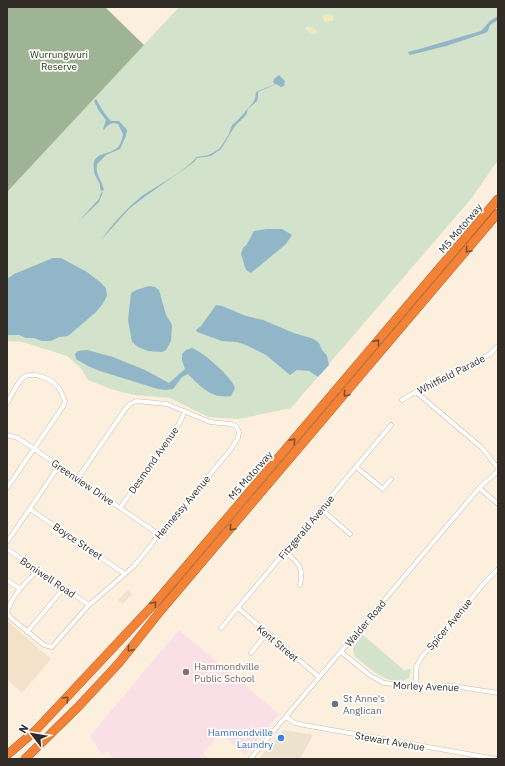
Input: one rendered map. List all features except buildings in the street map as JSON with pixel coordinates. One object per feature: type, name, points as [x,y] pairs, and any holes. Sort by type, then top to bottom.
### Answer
[{"type":"highway","name":"M5 Motorway","points":[[7,755],[35,731],[155,603],[498,199]]},
{"type":"highway","name":"M5 Motorway","points":[[25,759],[78,707],[119,663],[162,610],[498,213]]},
{"type":"street","name":"Whitfield Parade","points":[[402,400],[490,354],[498,346]]},
{"type":"street","points":[[7,403],[22,379],[27,375],[33,375],[50,381],[58,386],[65,401],[64,406],[7,488]]},
{"type":"street","points":[[416,392],[482,448],[498,469]]},
{"type":"street","name":"Hennessy Avenue","points":[[38,570],[20,589],[9,606],[7,613],[44,645],[52,647],[89,605],[134,566],[158,534],[167,526],[231,449],[238,438],[239,432],[236,426],[210,422],[167,404],[136,401],[130,404],[78,478]]},
{"type":"street","name":"Desmond Avenue","points":[[120,508],[180,422],[184,411]]},
{"type":"street","name":"Fitzgerald Avenue","points":[[221,628],[392,426]]},
{"type":"street","name":"Greenview Drive","points":[[7,435],[18,438],[34,448],[158,534]]},
{"type":"street","points":[[7,542],[59,466]]},
{"type":"street","points":[[356,467],[383,489],[391,479]]},
{"type":"street","name":"Walder Road","points":[[250,759],[479,488],[498,469]]},
{"type":"street","points":[[479,488],[498,504]]},
{"type":"street","name":"Boyce Street","points":[[30,509],[125,574]]},
{"type":"street","points":[[321,509],[350,534]]},
{"type":"street","name":"Boniwell Road","points":[[7,549],[89,605]]},
{"type":"street","points":[[285,552],[296,561],[300,568],[302,576],[300,585]]},
{"type":"street","name":"Spicer Avenue","points":[[416,686],[416,668],[421,658],[486,581],[498,569]]},
{"type":"street","points":[[7,580],[20,589]]},
{"type":"street","points":[[28,632],[64,588]]},
{"type":"street","name":"Kent Street","points":[[238,608],[319,677]]},
{"type":"street","points":[[251,653],[267,633]]},
{"type":"street","name":"Morley Avenue","points":[[341,652],[380,682],[394,685],[453,686],[498,693]]},
{"type":"street","name":"Stewart Avenue","points":[[286,716],[296,723],[304,725],[496,759]]},
{"type":"shaded area","points":[[128,590],[132,595],[122,604],[118,600]]},
{"type":"shaded area","points":[[7,621],[51,659],[22,693],[7,679]]},
{"type":"shaded area","name":"Hammondville Public School","points":[[179,630],[279,714],[245,755],[220,733],[203,754],[209,759],[115,759],[106,751],[102,755],[90,736]]},
{"type":"shaded area","points":[[283,730],[313,735],[300,759],[259,759]]},
{"type":"green space","name":"Wurrungwuri Reserve","points":[[7,7],[105,7],[144,45],[7,192]]},
{"type":"green space","points":[[179,7],[498,7],[498,160],[471,199],[291,408],[239,419],[208,417],[170,398],[133,395],[111,389],[88,380],[81,368],[67,356],[23,342],[7,341],[7,192]]},
{"type":"green space","points":[[363,635],[404,670],[411,669],[409,678],[403,681],[397,681],[384,678],[357,658],[354,654],[353,648]]},
{"type":"sand","points":[[326,14],[333,16],[333,20],[325,22],[322,17]]},
{"type":"sand","points":[[307,26],[315,29],[317,33],[313,34],[309,32],[305,28]]},
{"type":"water","points":[[498,16],[498,20],[490,25],[488,31],[485,33],[446,46],[410,55],[408,52],[481,31],[490,21]]},
{"type":"water","points":[[279,75],[285,81],[284,86],[281,87],[276,84],[258,92],[257,101],[248,109],[246,115],[235,126],[221,149],[211,156],[197,158],[194,162],[143,198],[129,209],[102,239],[120,216],[142,196],[178,173],[197,157],[209,155],[219,149],[229,134],[232,125],[252,104],[255,99],[256,92],[275,84],[273,82],[274,79]]},
{"type":"water","points":[[96,99],[104,113],[111,121],[119,121],[127,130],[120,149],[106,155],[97,164],[98,175],[104,190],[101,191],[94,172],[95,160],[101,155],[117,148],[123,134],[116,123],[108,125],[104,130],[103,129],[106,120],[94,101]]},
{"type":"water","points":[[103,192],[99,202],[78,222],[99,199],[101,193]]},
{"type":"water","points":[[282,229],[292,235],[286,244],[251,273],[246,270],[241,254],[243,248],[254,231]]},
{"type":"water","points":[[53,258],[61,258],[87,272],[100,282],[106,288],[107,296],[102,305],[68,336],[59,337],[51,341],[42,341],[19,335],[7,335],[7,279],[14,274]]},
{"type":"water","points":[[149,286],[155,287],[159,290],[166,315],[172,325],[171,341],[166,350],[162,352],[148,351],[138,347],[132,342],[128,320],[131,293]]},
{"type":"water","points":[[216,305],[246,316],[263,320],[294,333],[314,339],[319,343],[327,356],[329,365],[318,377],[309,371],[297,370],[290,375],[266,355],[246,345],[237,342],[222,341],[197,332],[196,330],[201,326]]},
{"type":"water","points":[[192,348],[210,360],[229,378],[235,388],[231,396],[218,396],[212,394],[188,374],[182,377],[173,389],[158,389],[88,366],[76,359],[75,354],[78,351],[87,350],[113,357],[145,370],[169,383],[185,369],[182,354],[186,350]]},
{"type":"place","name":"Hammondville Public School","points":[[186,672]]},
{"type":"place","name":"St Anne's Anglican","points":[[335,704]]},
{"type":"place","name":"Hammondville Laundry","points":[[281,738]]}]
